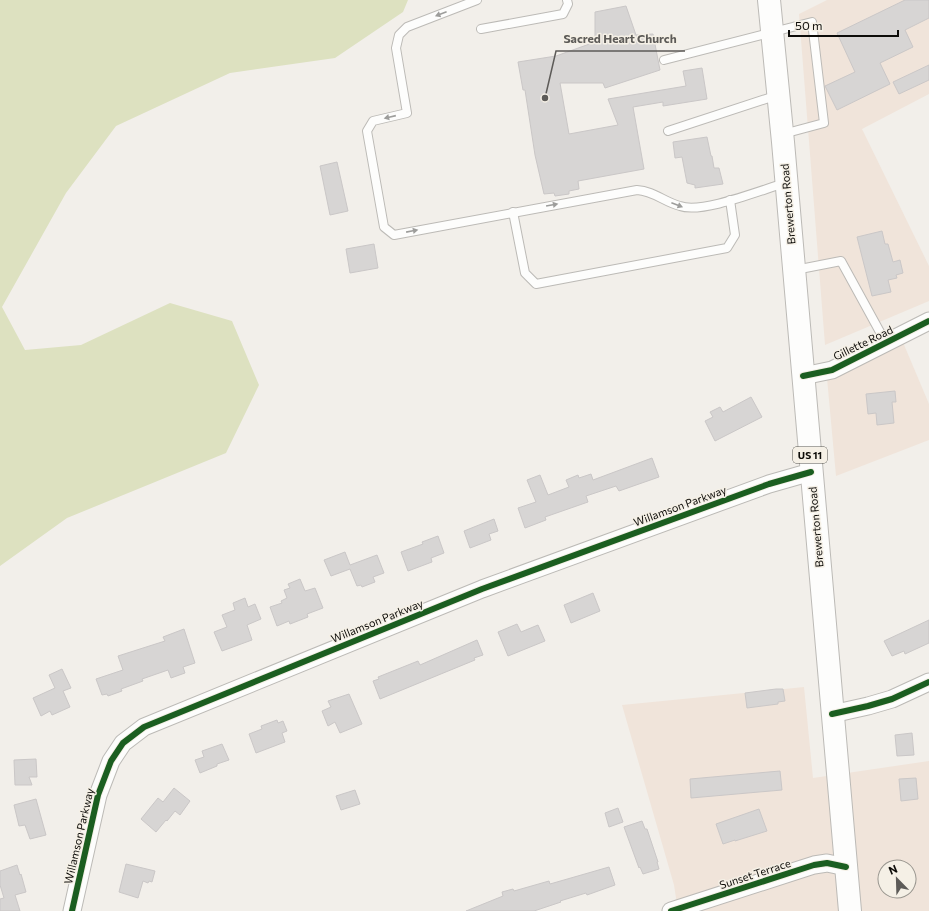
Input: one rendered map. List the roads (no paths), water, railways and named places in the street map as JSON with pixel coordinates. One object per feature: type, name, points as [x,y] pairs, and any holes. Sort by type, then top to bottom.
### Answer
[{"type":"main road","name":"Brewerton Road","points":[[769,0],[787,182],[850,911]]},
{"type":"street","name":"Gillette Road","points":[[803,376],[832,370],[929,321]]},
{"type":"street","name":"Willamson Parkway","points":[[72,911],[98,795],[103,782],[111,762],[123,743],[144,727],[482,589],[769,484],[811,472]]},
{"type":"street","points":[[832,714],[892,699],[929,682]]},
{"type":"street","name":"Sunset Terrace","points":[[671,911],[814,865],[827,863],[846,867]]},
{"type":"lane","points":[[477,0],[407,27],[399,35],[396,48],[407,113],[373,121],[367,131],[384,227],[394,235],[637,190],[647,190],[681,207],[697,207],[730,200],[787,182]]},
{"type":"lane","points":[[481,29],[563,14],[568,4],[567,0]]},
{"type":"lane","points":[[664,60],[812,22],[824,123],[782,134]]},
{"type":"lane","points":[[668,131],[778,95]]},
{"type":"lane","points":[[513,212],[525,273],[536,284],[727,248],[736,235],[730,200]]},
{"type":"lane","points":[[794,270],[841,261],[886,343]]},
{"type":"place","name":"Sacred Heart Church","points":[[545,98]]}]
